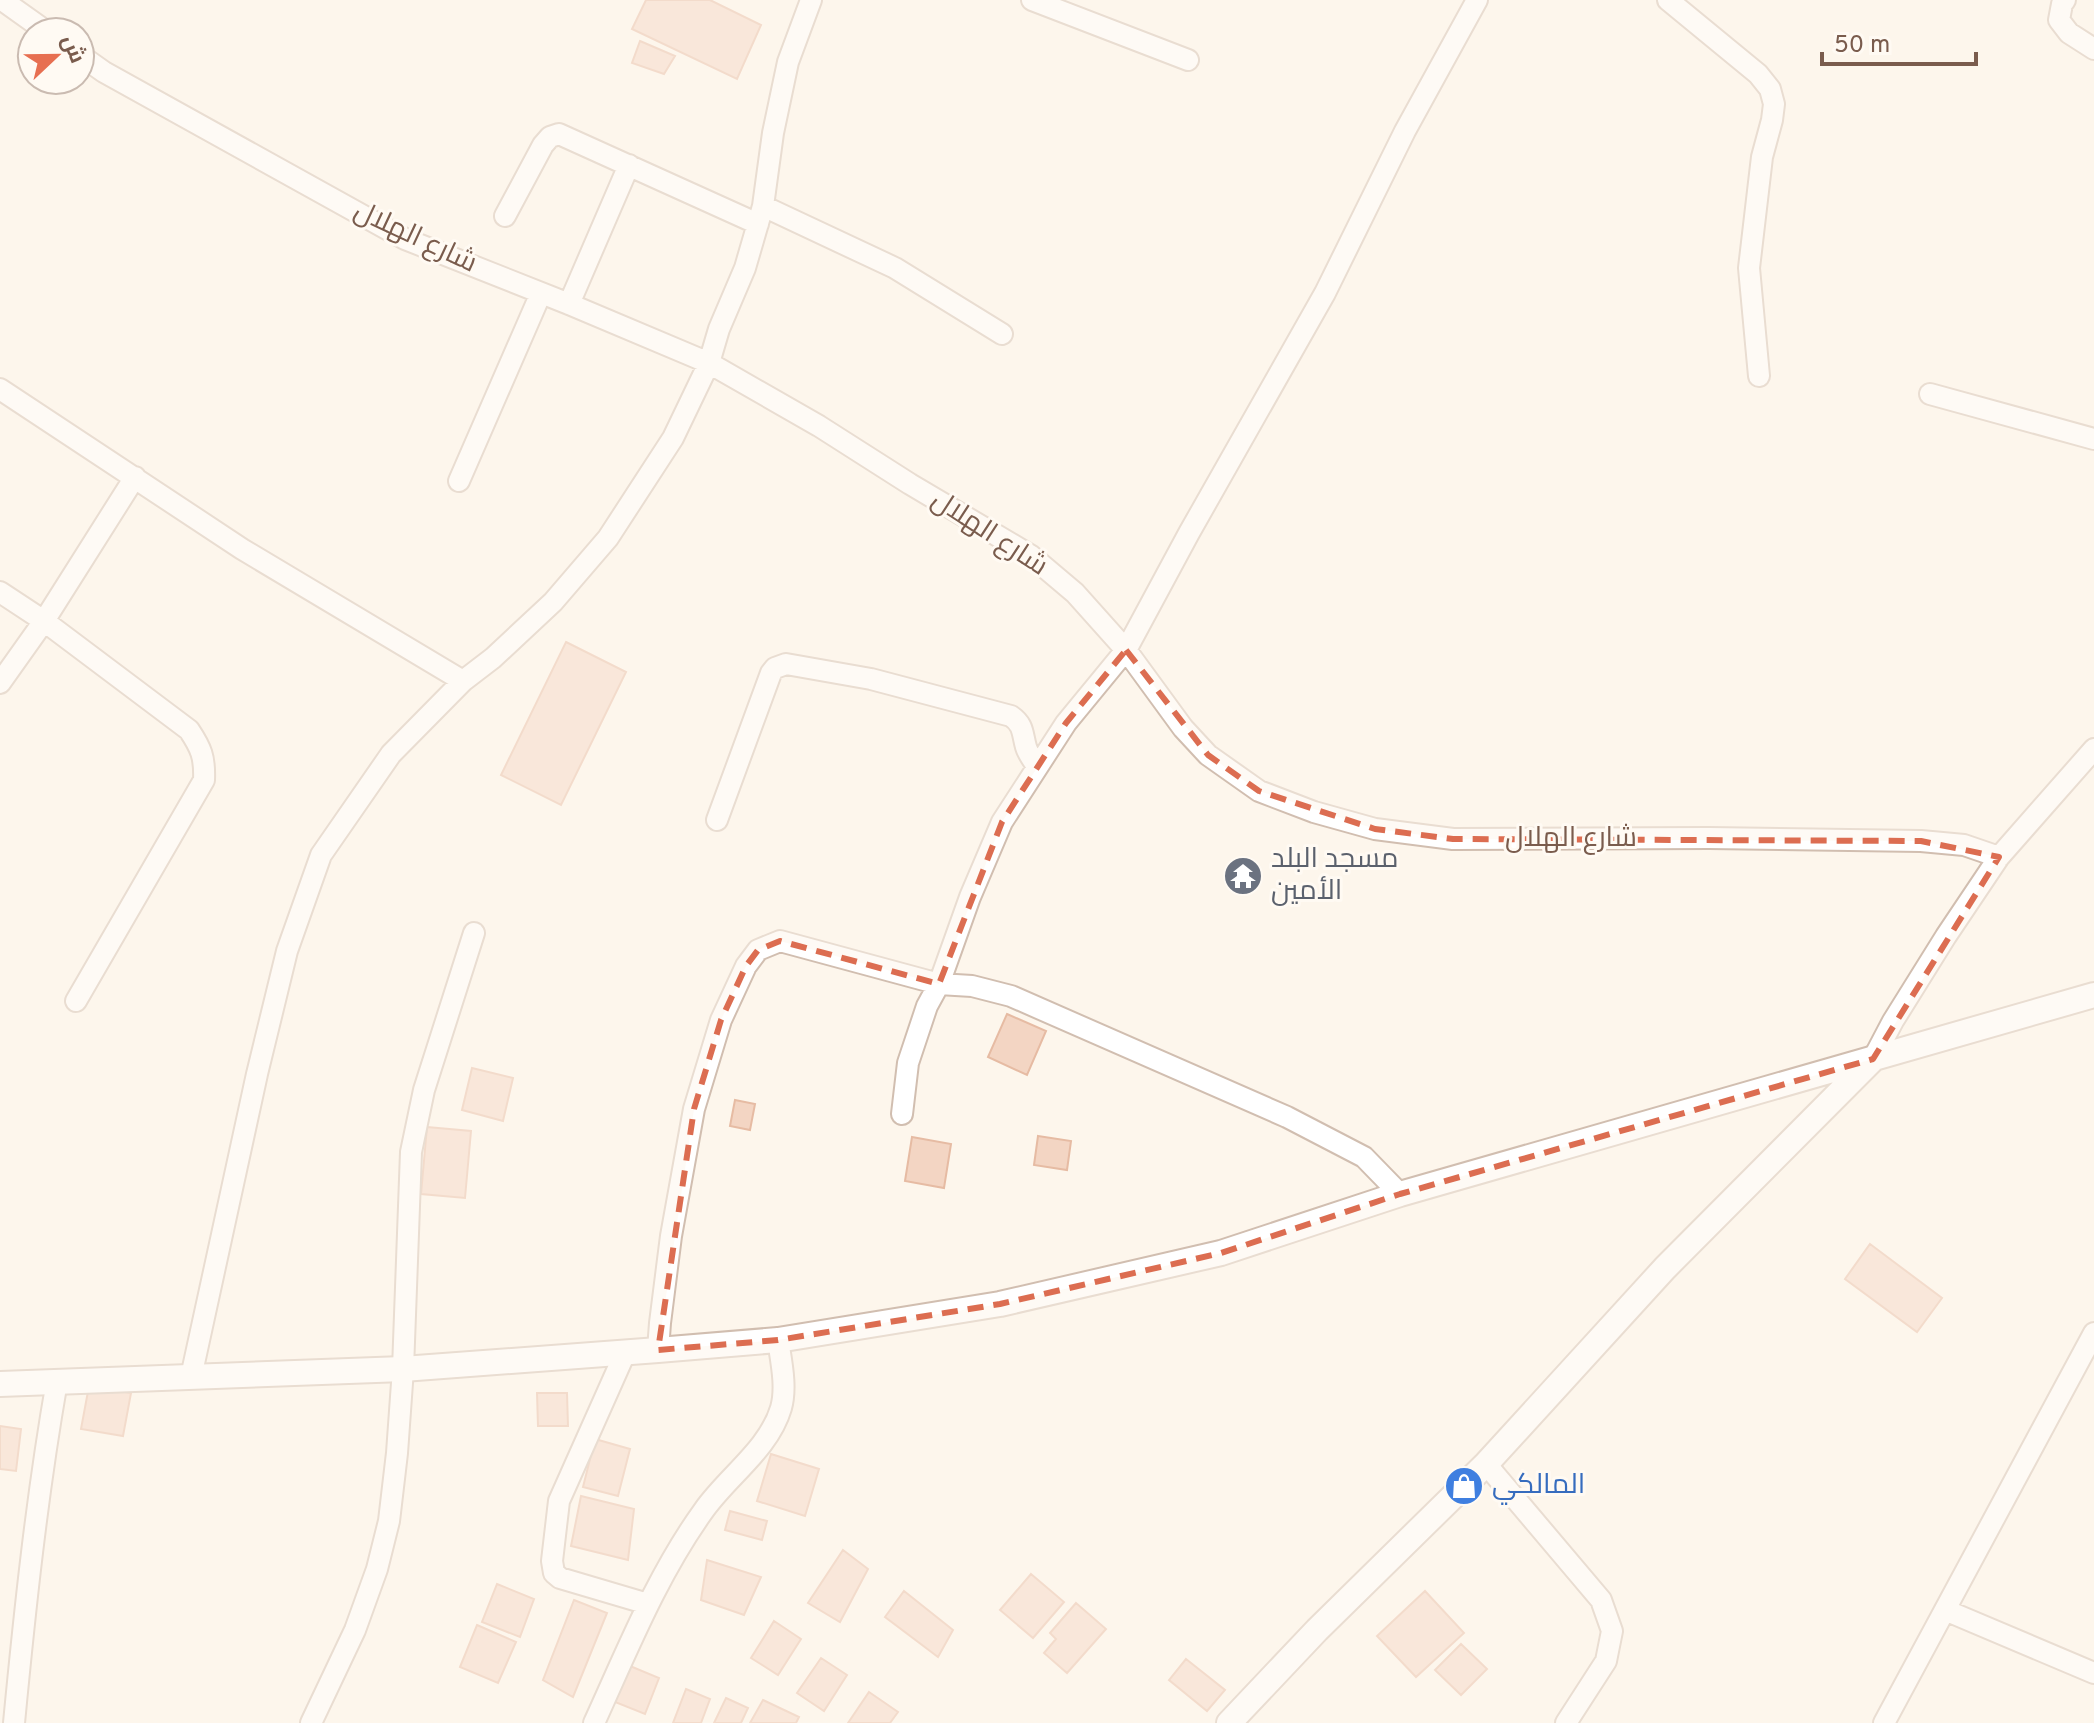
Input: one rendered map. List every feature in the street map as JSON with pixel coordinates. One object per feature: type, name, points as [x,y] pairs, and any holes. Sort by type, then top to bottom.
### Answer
[{"type":"street","points":[[2,0],[24,16]]},
{"type":"street","points":[[191,1377],[287,951],[321,855],[391,754],[463,681],[493,658],[553,602],[608,538],[673,438],[709,363],[719,329],[745,268],[760,215],[788,62],[811,0]]},
{"type":"street","points":[[1032,0],[1188,60]]},
{"type":"street","points":[[902,1114],[908,1063],[927,1006],[939,984],[970,897],[1002,822],[1066,723],[1126,650],[1325,293],[1405,131],[1477,0]]},
{"type":"street","points":[[1668,0],[1758,74],[1770,89],[1774,104],[1762,157],[1749,268],[1759,376]]},
{"type":"street","points":[[2065,0],[2059,20],[2069,33],[2094,49]]},
{"type":"street","name":"شارع الهلال","points":[[96,66],[405,239],[709,363],[1030,555],[1075,593],[1126,650],[1183,728],[1208,755],[1259,791],[1314,812],[1375,829],[1453,839],[1921,841],[1964,845],[1999,857]]},
{"type":"street","points":[[505,216],[543,145],[550,137],[559,134],[629,165],[895,268],[1002,334]]},
{"type":"street","points":[[569,304],[629,165]]},
{"type":"street","points":[[459,481],[541,293]]},
{"type":"street","points":[[0,389],[242,549],[463,681]]},
{"type":"street","points":[[1930,394],[2094,439]]},
{"type":"street","points":[[0,683],[44,621],[135,477]]},
{"type":"street","points":[[0,592],[44,621],[189,730],[205,761],[204,780],[76,1001]]},
{"type":"street","points":[[717,820],[771,673],[786,664],[871,679],[1011,716],[1020,722],[1026,749],[1037,766]]},
{"type":"street","points":[[1229,1723],[1317,1630],[1486,1464],[1665,1268],[1873,1059],[1946,936],[1999,857],[2094,749]]},
{"type":"street","points":[[311,1723],[355,1630],[377,1569],[389,1521],[403,1369],[411,1152],[424,1090],[474,933]]},
{"type":"street","points":[[658,1350],[671,1236],[694,1109],[721,1020],[746,966],[758,950],[780,941],[939,984],[972,986],[1011,996],[1287,1117],[1364,1157],[1400,1194]]},
{"type":"street","points":[[0,1384],[403,1369],[625,1353],[778,1340],[1000,1304],[1221,1253],[1400,1194],[2094,995]]},
{"type":"street","points":[[1884,1723],[2094,1333]]},
{"type":"street","points":[[594,1723],[648,1604],[669,1566],[704,1509],[766,1438],[782,1407],[784,1379],[778,1340]]},
{"type":"street","points":[[625,1353],[559,1501],[552,1561],[554,1573],[560,1578],[648,1604]]},
{"type":"street","points":[[14,1723],[27,1584],[57,1381]]},
{"type":"street","points":[[1486,1464],[1601,1600],[1612,1631],[1606,1661],[1566,1723]]},
{"type":"street","points":[[1945,1610],[2094,1673]]},
{"type":"highlighted area","points":[[1126,650],[1208,755],[1259,791],[1375,829],[1453,839],[1921,841],[1999,857],[1873,1059],[1400,1194],[1221,1253],[1000,1304],[778,1340],[658,1350],[694,1109],[721,1020],[746,966],[758,950],[780,941],[939,984],[1002,822],[1066,723]]},
{"type":"building","points":[[646,0],[710,0],[761,25],[737,79],[632,29]]},
{"type":"building","points":[[640,41],[675,56],[664,74],[632,63]]},
{"type":"building","points":[[566,642],[626,672],[561,805],[501,775]]},
{"type":"building","points":[[1007,1014],[1046,1031],[1027,1075],[988,1057]]},
{"type":"building","points":[[472,1068],[513,1078],[503,1121],[462,1110]]},
{"type":"building","points":[[735,1100],[755,1104],[750,1130],[730,1126]]},
{"type":"building","points":[[427,1127],[471,1131],[465,1198],[421,1194]]},
{"type":"building","points":[[1038,1136],[1071,1141],[1067,1170],[1034,1165]]},
{"type":"building","points":[[912,1137],[951,1144],[944,1188],[905,1181]]},
{"type":"building","points":[[1870,1244],[1942,1298],[1917,1332],[1845,1279]]},
{"type":"building","points":[[89,1386],[131,1393],[123,1436],[81,1429]]},
{"type":"building","points":[[537,1393],[567,1393],[568,1426],[538,1426]]},
{"type":"building","points":[[0,1426],[21,1429],[16,1471],[0,1469]]},
{"type":"building","points":[[595,1439],[630,1449],[618,1496],[583,1487]]},
{"type":"building","points":[[771,1454],[819,1469],[805,1516],[757,1501]]},
{"type":"building","points":[[581,1496],[634,1509],[628,1560],[571,1546]]},
{"type":"building","points":[[730,1511],[767,1521],[762,1540],[725,1530]]},
{"type":"building","points":[[843,1550],[868,1569],[840,1622],[808,1603]]},
{"type":"building","points":[[707,1560],[761,1577],[744,1615],[701,1600]]},
{"type":"building","points":[[1031,1574],[1064,1602],[1033,1638],[1000,1610]]},
{"type":"building","points":[[497,1584],[534,1599],[520,1637],[482,1622]]},
{"type":"building","points":[[904,1591],[953,1630],[938,1657],[885,1617]]},
{"type":"building","points":[[1425,1591],[1464,1633],[1416,1677],[1377,1636]]},
{"type":"building","points":[[574,1600],[607,1613],[573,1697],[543,1680]]},
{"type":"building","points":[[1076,1603],[1106,1629],[1067,1673],[1044,1653],[1056,1639],[1050,1633]]},
{"type":"building","points":[[774,1621],[801,1639],[778,1675],[751,1658]]},
{"type":"building","points":[[477,1625],[516,1642],[498,1683],[460,1667]]},
{"type":"building","points":[[1461,1644],[1487,1669],[1461,1695],[1435,1670]]},
{"type":"building","points":[[821,1658],[847,1675],[824,1711],[797,1693]]},
{"type":"building","points":[[1186,1659],[1225,1690],[1207,1711],[1169,1680]]},
{"type":"building","points":[[630,1666],[659,1678],[645,1714],[615,1702]]},
{"type":"building","points":[[686,1689],[710,1699],[701,1723],[673,1723]]},
{"type":"building","points":[[869,1692],[898,1712],[890,1723],[848,1723]]},
{"type":"building","points":[[726,1698],[748,1708],[741,1723],[714,1723]]},
{"type":"building","points":[[763,1700],[799,1717],[796,1723],[750,1723]]},
{"type":"place","name":"مسجد البلد الأمين","points":[[1243,876]]},
{"type":"place","name":"المالكي","points":[[1464,1486]]}]
